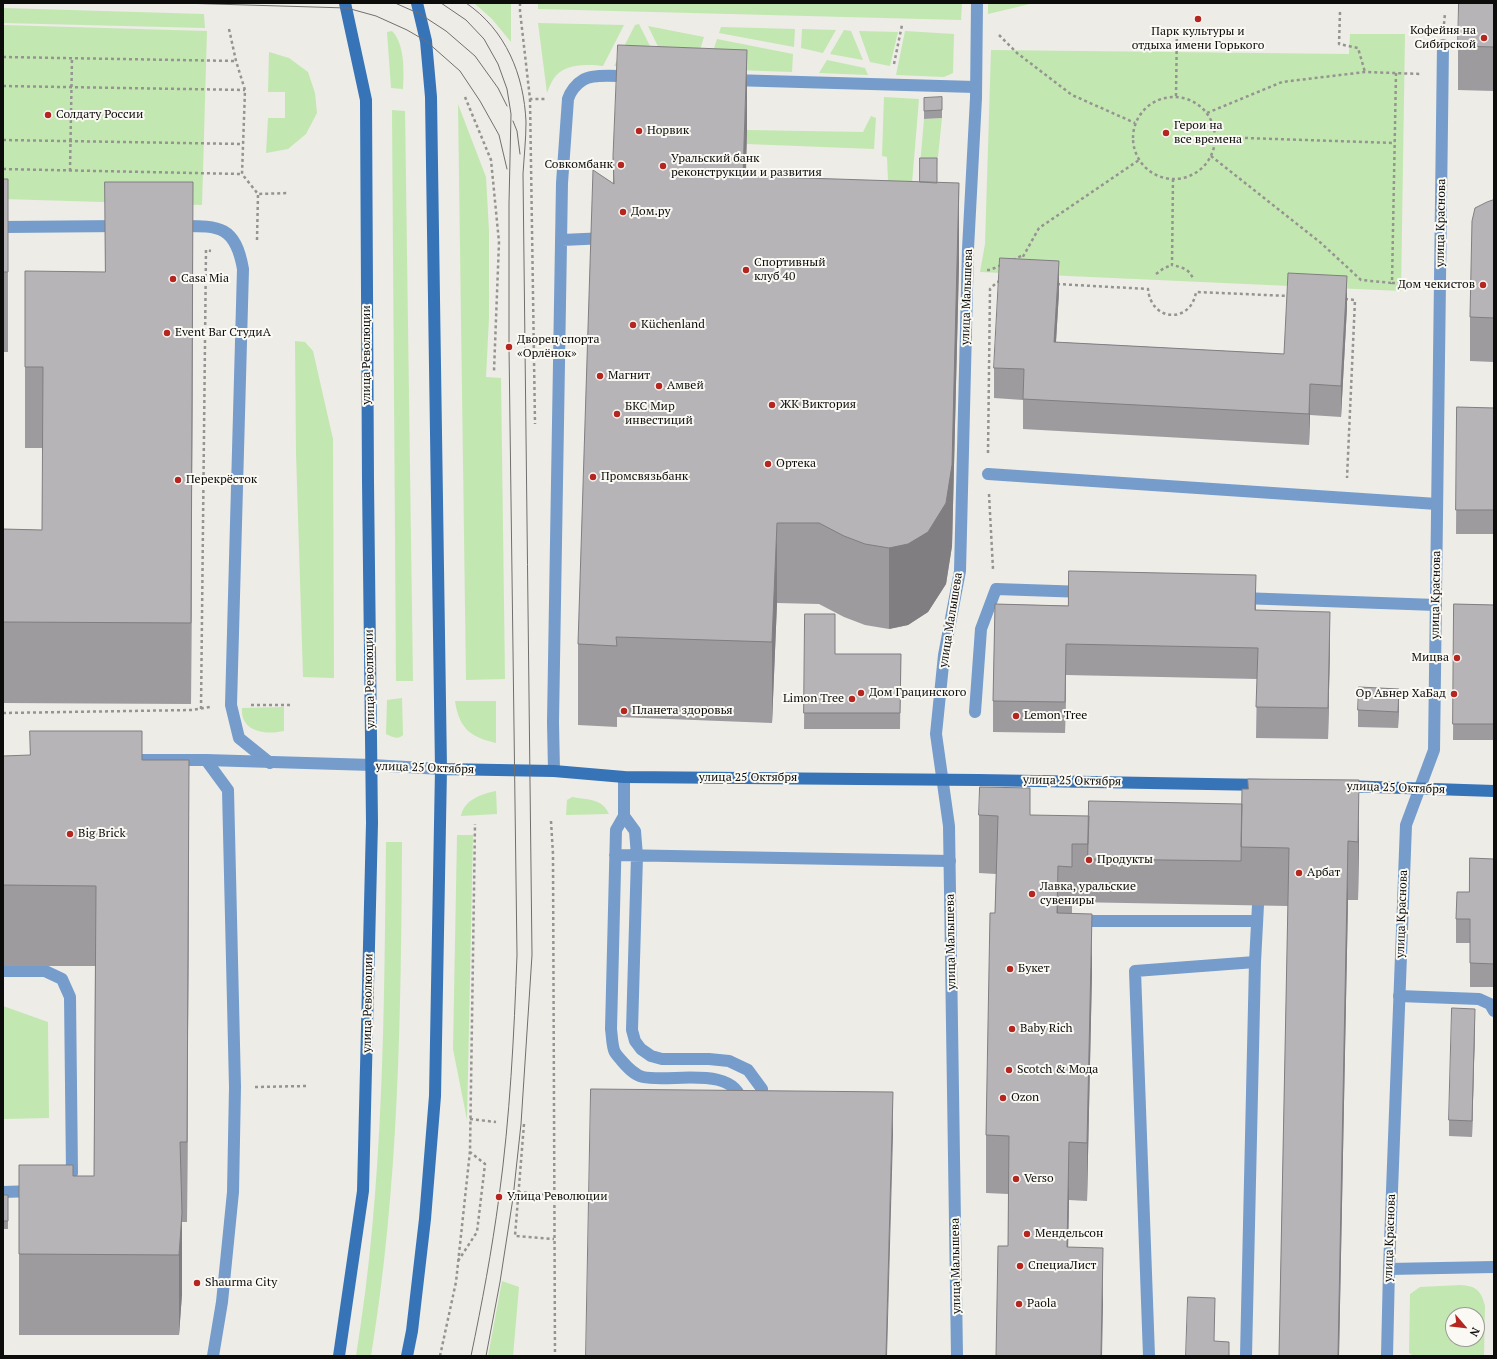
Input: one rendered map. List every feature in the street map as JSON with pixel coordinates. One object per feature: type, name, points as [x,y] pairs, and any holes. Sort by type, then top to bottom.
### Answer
[{"type":"main road","name":"улица Революции","points":[[339,1356],[363,1191],[372,823],[366,100],[345,3]]},
{"type":"main road","points":[[407,1356],[412,1331],[425,1219],[435,1096],[441,769],[431,97],[426,41],[417,3]]},
{"type":"main road","name":"улица 25 Октября","points":[[441,769],[554,772],[624,777],[942,779],[1277,785]]},
{"type":"main road","name":"улица 25 Октября","points":[[1332,786],[1494,791]]},
{"type":"street","name":"улица Малышева","points":[[957,1356],[949,826],[936,734],[944,655],[960,571],[968,250],[976,87],[977,3]]},
{"type":"street","name":"улица Краснова","points":[[1387,1356],[1406,825],[1434,750],[1443,45]]},
{"type":"street","points":[[554,772],[553,722],[562,183],[568,99],[570,93],[583,79],[604,76],[641,77]]},
{"type":"street","points":[[720,80],[976,87]]},
{"type":"street","points":[[3,226],[137,226]]},
{"type":"street","points":[[169,226],[208,226],[222,230],[233,239],[240,253],[243,269],[231,705],[239,738],[270,763]]},
{"type":"street","points":[[562,240],[613,238]]},
{"type":"street","points":[[954,250],[968,250]]},
{"type":"street","points":[[988,474],[1437,504]]},
{"type":"street","points":[[976,712],[981,630],[996,589],[1100,593]]},
{"type":"street","points":[[1226,598],[1436,606]]},
{"type":"street","name":"улица 25 Октября","points":[[112,759],[372,765],[441,769]]},
{"type":"street","points":[[206,760],[228,790],[235,1087],[233,1192],[222,1302],[213,1356]]},
{"type":"street","points":[[624,777],[624,816],[616,830],[615,855],[611,1029],[614,1051],[627,1068],[642,1077],[662,1079],[705,1078],[720,1080],[732,1086],[741,1095],[744,1115]]},
{"type":"street","points":[[1261,784],[1261,798]]},
{"type":"street","points":[[624,816],[635,831],[637,856],[632,1030],[635,1041],[641,1049],[651,1056],[662,1059],[709,1059],[729,1061],[748,1070],[762,1088],[762,1116]]},
{"type":"street","points":[[615,855],[950,861]]},
{"type":"street","points":[[1246,1356],[1255,962],[1258,905]]},
{"type":"street","points":[[1083,921],[1257,921]]},
{"type":"street","points":[[1149,1356],[1135,971],[1255,962]]},
{"type":"street","points":[[3,971],[45,971],[62,979],[70,997],[72,1173],[66,1187],[59,1189]]},
{"type":"street","points":[[1399,996],[1479,999],[1490,1004],[1494,1011]]},
{"type":"street","points":[[3,1192],[46,1191]]},
{"type":"street","points":[[1389,1269],[1494,1267]]},
{"type":"path","points":[[520,3],[530,99],[535,425]]},
{"type":"path","points":[[1340,12],[1339,44],[1358,48],[1365,72]]},
{"type":"path","points":[[890,85],[902,25]]},
{"type":"path","points":[[1176,96],[1177,25]]},
{"type":"path","points":[[229,29],[236,61],[245,90],[242,174],[258,194],[289,193]]},
{"type":"path","points":[[996,33],[1017,53],[1072,94],[1135,123]]},
{"type":"path","points":[[3,57],[236,61]]},
{"type":"path","points":[[70,171],[72,58]]},
{"type":"path","points":[[1207,113],[1282,82],[1365,72],[1443,74]]},
{"type":"path","points":[[1392,283],[1396,73]]},
{"type":"path","points":[[3,86],[245,90]]},
{"type":"path","points":[[1176,96],[1189,99],[1200,106],[1207,113],[1214,127],[1215,137],[1211,156],[1206,164],[1196,173],[1184,178],[1173,179],[1159,177],[1148,170],[1139,160],[1134,148],[1132,136],[1135,123],[1142,112],[1151,103],[1163,98],[1176,96]]},
{"type":"path","points":[[465,98],[491,160],[496,206],[499,242],[494,371]]},
{"type":"path","points":[[530,99],[568,99]]},
{"type":"path","points":[[1215,137],[1395,143]]},
{"type":"path","points":[[3,140],[243,144]]},
{"type":"path","points":[[1211,156],[1321,243],[1361,280],[1392,283],[1440,283]]},
{"type":"path","points":[[1016,268],[1039,228],[1139,160]]},
{"type":"path","points":[[3,169],[242,174]]},
{"type":"path","points":[[1172,265],[1173,179]]},
{"type":"path","points":[[201,709],[206,250]]},
{"type":"path","points":[[1010,261],[1024,255]]},
{"type":"path","points":[[968,268],[990,270],[1004,264]]},
{"type":"path","points":[[1156,274],[1164,268],[1172,265],[1183,267],[1192,274],[1193,279]]},
{"type":"path","points":[[996,589],[992,559],[988,474],[990,289],[997,282],[1009,281]]},
{"type":"path","points":[[1055,284],[1148,289],[1149,298],[1153,305],[1160,312],[1170,315],[1181,314],[1189,308],[1195,300],[1196,292],[1292,297]]},
{"type":"path","points":[[1340,299],[1355,300],[1346,498]]},
{"type":"path","points":[[3,713],[192,710],[231,705],[293,705]]},
{"type":"path","points":[[551,821],[553,854],[555,1356]]},
{"type":"path","points":[[440,1356],[456,1282],[470,1151],[475,824]]},
{"type":"path","points":[[235,1087],[307,1086]]},
{"type":"path","points":[[470,1119],[496,1122]]},
{"type":"path","points":[[524,1124],[515,1236],[554,1239]]},
{"type":"path","points":[[458,1262],[477,1232],[486,1164],[470,1151]]},
{"type":"path","points":[[518,1192],[554,1195]]},
{"type":"green space","points":[[474,3],[511,3],[511,42],[492,19]]},
{"type":"green space","points":[[538,3],[962,3],[961,20],[538,9]]},
{"type":"green space","points":[[988,3],[1034,3],[988,14]]},
{"type":"green space","points":[[3,8],[204,14],[205,28],[3,23]]},
{"type":"green space","points":[[538,23],[624,25],[603,66],[581,65],[564,69],[554,79],[547,93]]},
{"type":"green space","points":[[639,24],[661,68],[614,66],[635,25]]},
{"type":"green space","points":[[3,25],[207,31],[202,205],[3,199]]},
{"type":"green space","points":[[648,26],[704,37],[694,69],[668,67]]},
{"type":"green space","points":[[721,27],[795,29],[794,47],[719,33]]},
{"type":"green space","points":[[802,29],[836,30],[823,53],[801,48]]},
{"type":"green space","points":[[844,30],[851,31],[863,60],[830,54]]},
{"type":"green space","points":[[392,31],[399,43],[403,58],[403,89],[391,88],[387,32]]},
{"type":"green space","points":[[859,31],[898,32],[890,66],[870,62]]},
{"type":"green space","points":[[905,31],[954,34],[953,73],[944,77],[896,75]]},
{"type":"green space","points":[[1350,34],[1405,34],[1401,291],[980,272],[985,244],[991,50],[1349,54]]},
{"type":"green space","points":[[717,39],[793,54],[792,72],[707,69]]},
{"type":"green space","points":[[269,52],[289,58],[308,72],[315,93],[317,113],[306,134],[288,149],[266,153],[268,118],[285,118],[285,92],[268,92]]},
{"type":"green space","points":[[827,60],[865,68],[868,75],[819,73]]},
{"type":"green space","points":[[884,97],[919,99],[912,183],[888,181],[887,157],[882,156]]},
{"type":"green space","points":[[458,104],[486,177],[489,231],[489,318],[486,377],[501,378],[505,679],[466,680]]},
{"type":"green space","points":[[392,110],[405,111],[413,681],[396,681]]},
{"type":"green space","points":[[871,116],[876,118],[874,149],[747,144],[747,130],[863,132]]},
{"type":"green space","points":[[942,118],[937,166],[920,166],[924,119]]},
{"type":"green space","points":[[295,341],[305,342],[313,351],[333,439],[334,678],[303,677],[296,453]]},
{"type":"green space","points":[[402,698],[403,735],[395,738],[386,734],[387,700]]},
{"type":"green space","points":[[455,701],[496,701],[496,743],[479,738],[467,730],[459,718]]},
{"type":"green space","points":[[284,707],[284,731],[262,732],[256,730],[245,722],[242,716],[242,708]]},
{"type":"green space","points":[[496,791],[497,814],[461,816],[463,810],[469,802],[479,796]]},
{"type":"green space","points":[[572,797],[589,799],[598,802],[603,805],[609,814],[566,815],[567,800]]},
{"type":"green space","points":[[457,835],[473,835],[467,1120],[453,1049]]},
{"type":"green space","points":[[386,842],[402,842],[401,971],[397,1100],[388,1228],[371,1356],[356,1356],[372,1228],[381,1100]]},
{"type":"green space","points":[[3,1006],[48,1022],[49,1118],[3,1119]]},
{"type":"green space","points":[[502,1281],[519,1287],[513,1356],[488,1356]]},
{"type":"green space","points":[[1460,1285],[1470,1286],[1477,1290],[1482,1296],[1485,1307],[1445,1307],[1445,1347],[1484,1347],[1484,1356],[1414,1356],[1409,1353],[1410,1294],[1420,1287]]},
{"type":"building","points":[[1459,3],[1494,3],[1494,47],[1458,46]]},
{"type":"building","name":"ЖК Виктория","points":[[618,45],[747,50],[743,176],[959,183],[952,465],[946,503],[928,532],[908,544],[889,548],[865,544],[844,536],[819,523],[777,523],[772,642],[616,637],[617,646],[578,644],[593,170],[614,184],[613,157]]},
{"type":"building","points":[[942,97],[942,110],[924,111],[924,98]]},
{"type":"building","points":[[920,158],[937,158],[937,183],[920,182]]},
{"type":"building","points":[[3,179],[8,179],[8,272],[3,272]]},
{"type":"building","points":[[105,182],[193,182],[191,623],[3,622],[3,529],[42,530],[43,367],[25,367],[25,271],[105,272]]},
{"type":"building","points":[[1494,200],[1494,318],[1470,317],[1472,221],[1475,208]]},
{"type":"building","points":[[1000,258],[1059,261],[1054,342],[1284,354],[1288,273],[1347,276],[1341,386],[1310,384],[1309,414],[1023,399],[1024,369],[994,368]]},
{"type":"building","points":[[1457,407],[1494,408],[1494,510],[1456,510]]},
{"type":"building","points":[[1069,571],[1256,575],[1255,610],[1330,612],[1328,708],[1256,707],[1258,648],[1066,644],[1065,702],[993,701],[995,604],[1068,606]]},
{"type":"building","points":[[1454,604],[1494,605],[1494,724],[1453,724]]},
{"type":"building","name":"Limon Tree","points":[[805,614],[835,614],[835,654],[901,654],[900,713],[804,713]]},
{"type":"building","points":[[1359,687],[1399,689],[1398,712],[1358,710]]},
{"type":"building","points":[[30,731],[142,731],[142,760],[189,760],[187,1142],[180,1142],[182,1213],[179,1255],[19,1254],[19,1165],[73,1165],[73,1176],[94,1176],[96,886],[3,885],[3,756],[30,755]]},
{"type":"building","points":[[1248,779],[1359,780],[1358,842],[1348,841],[1338,1356],[1279,1356],[1289,848],[1241,847],[1242,789],[1248,789]]},
{"type":"building","points":[[980,787],[1030,788],[1030,815],[1089,816],[1088,844],[1072,844],[1072,867],[1058,866],[1057,913],[1092,914],[1087,1143],[1069,1142],[1067,1247],[1103,1248],[1101,1356],[996,1356],[998,1246],[1008,1246],[1009,1136],[986,1135],[990,913],[995,913],[998,816],[979,815]]},
{"type":"building","points":[[1089,801],[1242,804],[1241,861],[1088,859]]},
{"type":"building","points":[[1470,858],[1494,859],[1494,964],[1470,963],[1470,919],[1456,919],[1457,892],[1469,892]]},
{"type":"building","points":[[1452,1008],[1475,1009],[1472,1121],[1449,1120]]},
{"type":"building","points":[[591,1089],[893,1092],[886,1356],[586,1356]]},
{"type":"building","points":[[3,1195],[8,1195],[8,1221],[3,1221]]},
{"type":"building","points":[[1188,1297],[1215,1298],[1214,1341],[1229,1342],[1229,1356],[1186,1356]]},
{"type":"tram line","points":[[180,3],[347,8],[376,16],[407,30],[426,41],[460,71],[480,101],[499,135],[507,169]]},
{"type":"tram line","points":[[395,3],[420,14],[446,31],[475,56],[498,88],[507,106]]},
{"type":"tram line","points":[[441,3],[466,20],[484,39],[498,64],[507,89],[511,114],[509,203],[509,347],[517,955],[511,1076],[503,1167],[490,1257],[471,1356]]},
{"type":"tram line","points":[[466,3],[492,26],[510,55],[517,71],[521,87],[526,122],[523,174],[532,955],[521,1124],[513,1198],[500,1282],[486,1356]]},
{"type":"tram line","points":[[513,121],[517,131],[520,154]]},
{"type":"place","name":"Парк культуры и отдыха имени Горького","points":[[1198,19]]},
{"type":"place","name":"Кофейня на Сибирской","points":[[1484,38]]},
{"type":"place","name":"Солдату России","points":[[48,115]]},
{"type":"place","name":"Норвик","points":[[639,131]]},
{"type":"place","name":"Герои на все времена","points":[[1166,133]]},
{"type":"place","name":"Совкомбанк","points":[[621,165]]},
{"type":"place","name":"Уральский банк реконструкции и развития","points":[[663,166]]},
{"type":"place","name":"Дом.ру","points":[[623,212]]},
{"type":"place","name":"Спортивный клуб 40","points":[[746,270]]},
{"type":"place","name":"Casa Mia","points":[[173,279]]},
{"type":"place","name":"Дом чекистов","points":[[1483,285]]},
{"type":"place","name":"Küchenland","points":[[633,325]]},
{"type":"place","name":"Event Bar СтудиА","points":[[167,333]]},
{"type":"place","name":"Дворец спорта «Орлёнок»","points":[[509,347]]},
{"type":"place","name":"Магнит","points":[[600,376]]},
{"type":"place","name":"Амвей","points":[[659,386]]},
{"type":"place","name":"ЖК Виктория","points":[[772,405]]},
{"type":"place","name":"БКС Мир инвестиций","points":[[617,414]]},
{"type":"place","name":"Ортека","points":[[768,464]]},
{"type":"place","name":"Промсвязьбанк","points":[[593,477]]},
{"type":"place","name":"Перекрёсток","points":[[178,480]]},
{"type":"place","name":"Мицва","points":[[1457,658]]},
{"type":"place","name":"Дом Грацинского","points":[[861,693]]},
{"type":"place","name":"Ор Авнер ХаБад","points":[[1454,694]]},
{"type":"place","name":"Limon Tree","points":[[852,699]]},
{"type":"place","name":"Планета здоровья","points":[[624,711]]},
{"type":"place","name":"Lemon Tree","points":[[1016,716]]},
{"type":"place","name":"Big Brick","points":[[70,834]]},
{"type":"place","name":"Продукты","points":[[1089,860]]},
{"type":"place","name":"Арбат","points":[[1299,873]]},
{"type":"place","name":"Лавка, уральские сувениры","points":[[1032,894]]},
{"type":"place","name":"Букет","points":[[1010,969]]},
{"type":"place","name":"Baby Rich","points":[[1012,1029]]},
{"type":"place","name":"Scotch & Мода","points":[[1009,1070]]},
{"type":"place","name":"Ozon","points":[[1003,1098]]},
{"type":"place","name":"Verso","points":[[1016,1179]]},
{"type":"place","name":"Улица Революции","points":[[499,1197]]},
{"type":"place","name":"Мендельсон","points":[[1027,1234]]},
{"type":"place","name":"СпециаЛист","points":[[1020,1266]]},
{"type":"place","name":"Shaurma City","points":[[197,1283]]},
{"type":"place","name":"Paola","points":[[1019,1304]]}]
